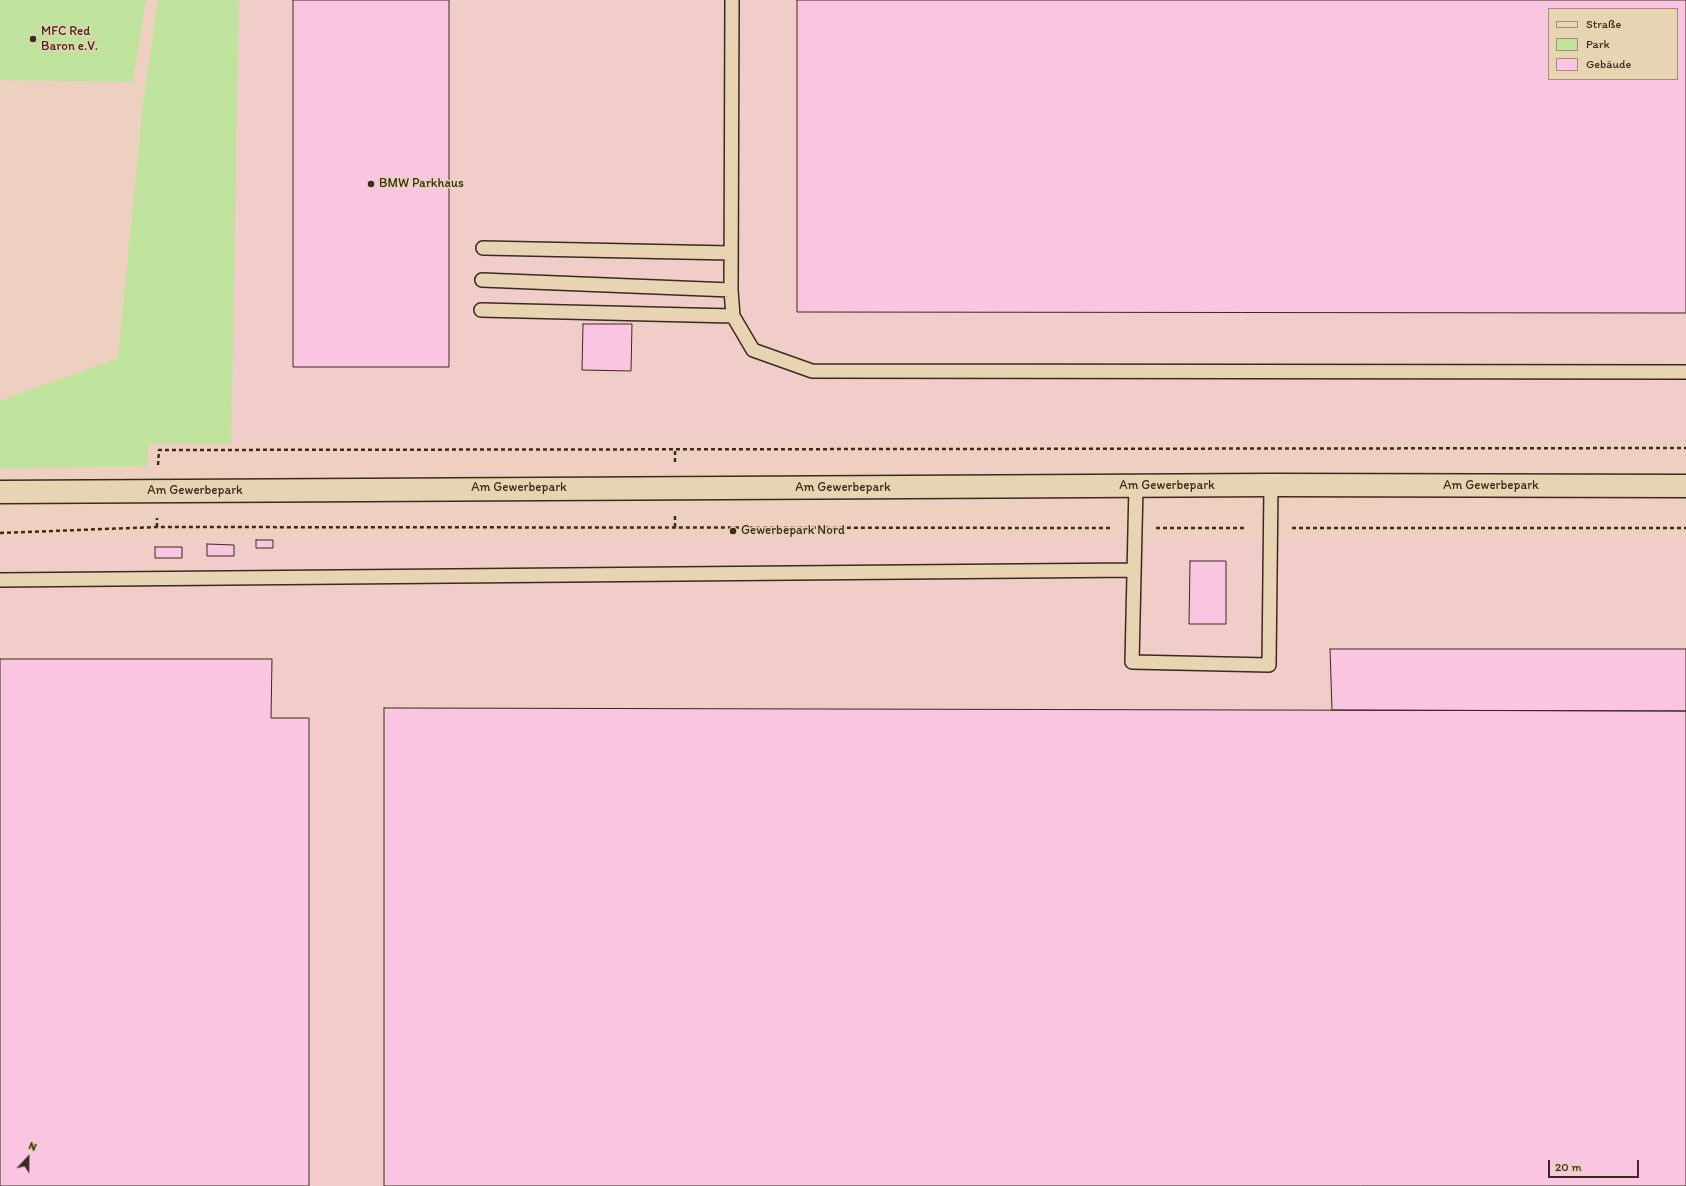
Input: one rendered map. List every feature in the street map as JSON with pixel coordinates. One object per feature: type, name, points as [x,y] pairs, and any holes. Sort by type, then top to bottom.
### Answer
[{"type":"street","name":"Am Gewerbepark","points":[[0,492],[1271,485],[1686,486]]},
{"type":"lane","points":[[732,0],[731,253],[733,316],[753,350],[812,371],[1686,372]]},
{"type":"lane","points":[[483,248],[731,253]]},
{"type":"lane","points":[[482,280],[732,290]]},
{"type":"lane","points":[[481,310],[733,316]]},
{"type":"lane","points":[[1136,486],[1132,662],[1269,665],[1271,485]]},
{"type":"lane","points":[[0,580],[1134,570]]},
{"type":"path","points":[[157,527],[159,450],[1686,448]]},
{"type":"path","points":[[0,533],[157,527],[1686,528]]},
{"type":"shaded area","points":[[239,0],[1686,0],[1686,441],[231,444]]},
{"type":"shaded area","points":[[511,538],[1084,540],[1686,538],[1686,1186],[0,1186],[0,540]]},
{"type":"green space","points":[[0,0],[146,0],[133,82],[0,80]]},
{"type":"green space","points":[[158,0],[239,0],[231,444],[149,443],[147,466],[0,468],[0,401],[118,358],[143,104]]},
{"type":"building","name":"BMW Parkhaus","points":[[293,0],[449,0],[449,367],[293,367]]},
{"type":"building","points":[[797,0],[1686,0],[1686,313],[797,312]]},
{"type":"building","points":[[583,324],[632,324],[631,371],[582,370]]},
{"type":"building","points":[[256,540],[273,540],[273,548],[256,548]]},
{"type":"building","points":[[207,544],[234,545],[234,556],[207,556]]},
{"type":"building","points":[[155,547],[182,547],[182,558],[155,558]]},
{"type":"building","points":[[1190,561],[1226,561],[1226,624],[1189,624]]},
{"type":"building","points":[[1330,649],[1686,649],[1686,711],[1332,710]]},
{"type":"building","points":[[0,659],[272,659],[271,718],[309,718],[309,1186],[0,1186]]},
{"type":"building","points":[[384,708],[1686,711],[1686,1186],[384,1186]]},
{"type":"place","name":"MFC Red Baron e.V.","points":[[33,39]]},
{"type":"place","name":"BMW Parkhaus","points":[[371,184]]},
{"type":"place","name":"Gewerbepark Nord","points":[[733,531]]}]
